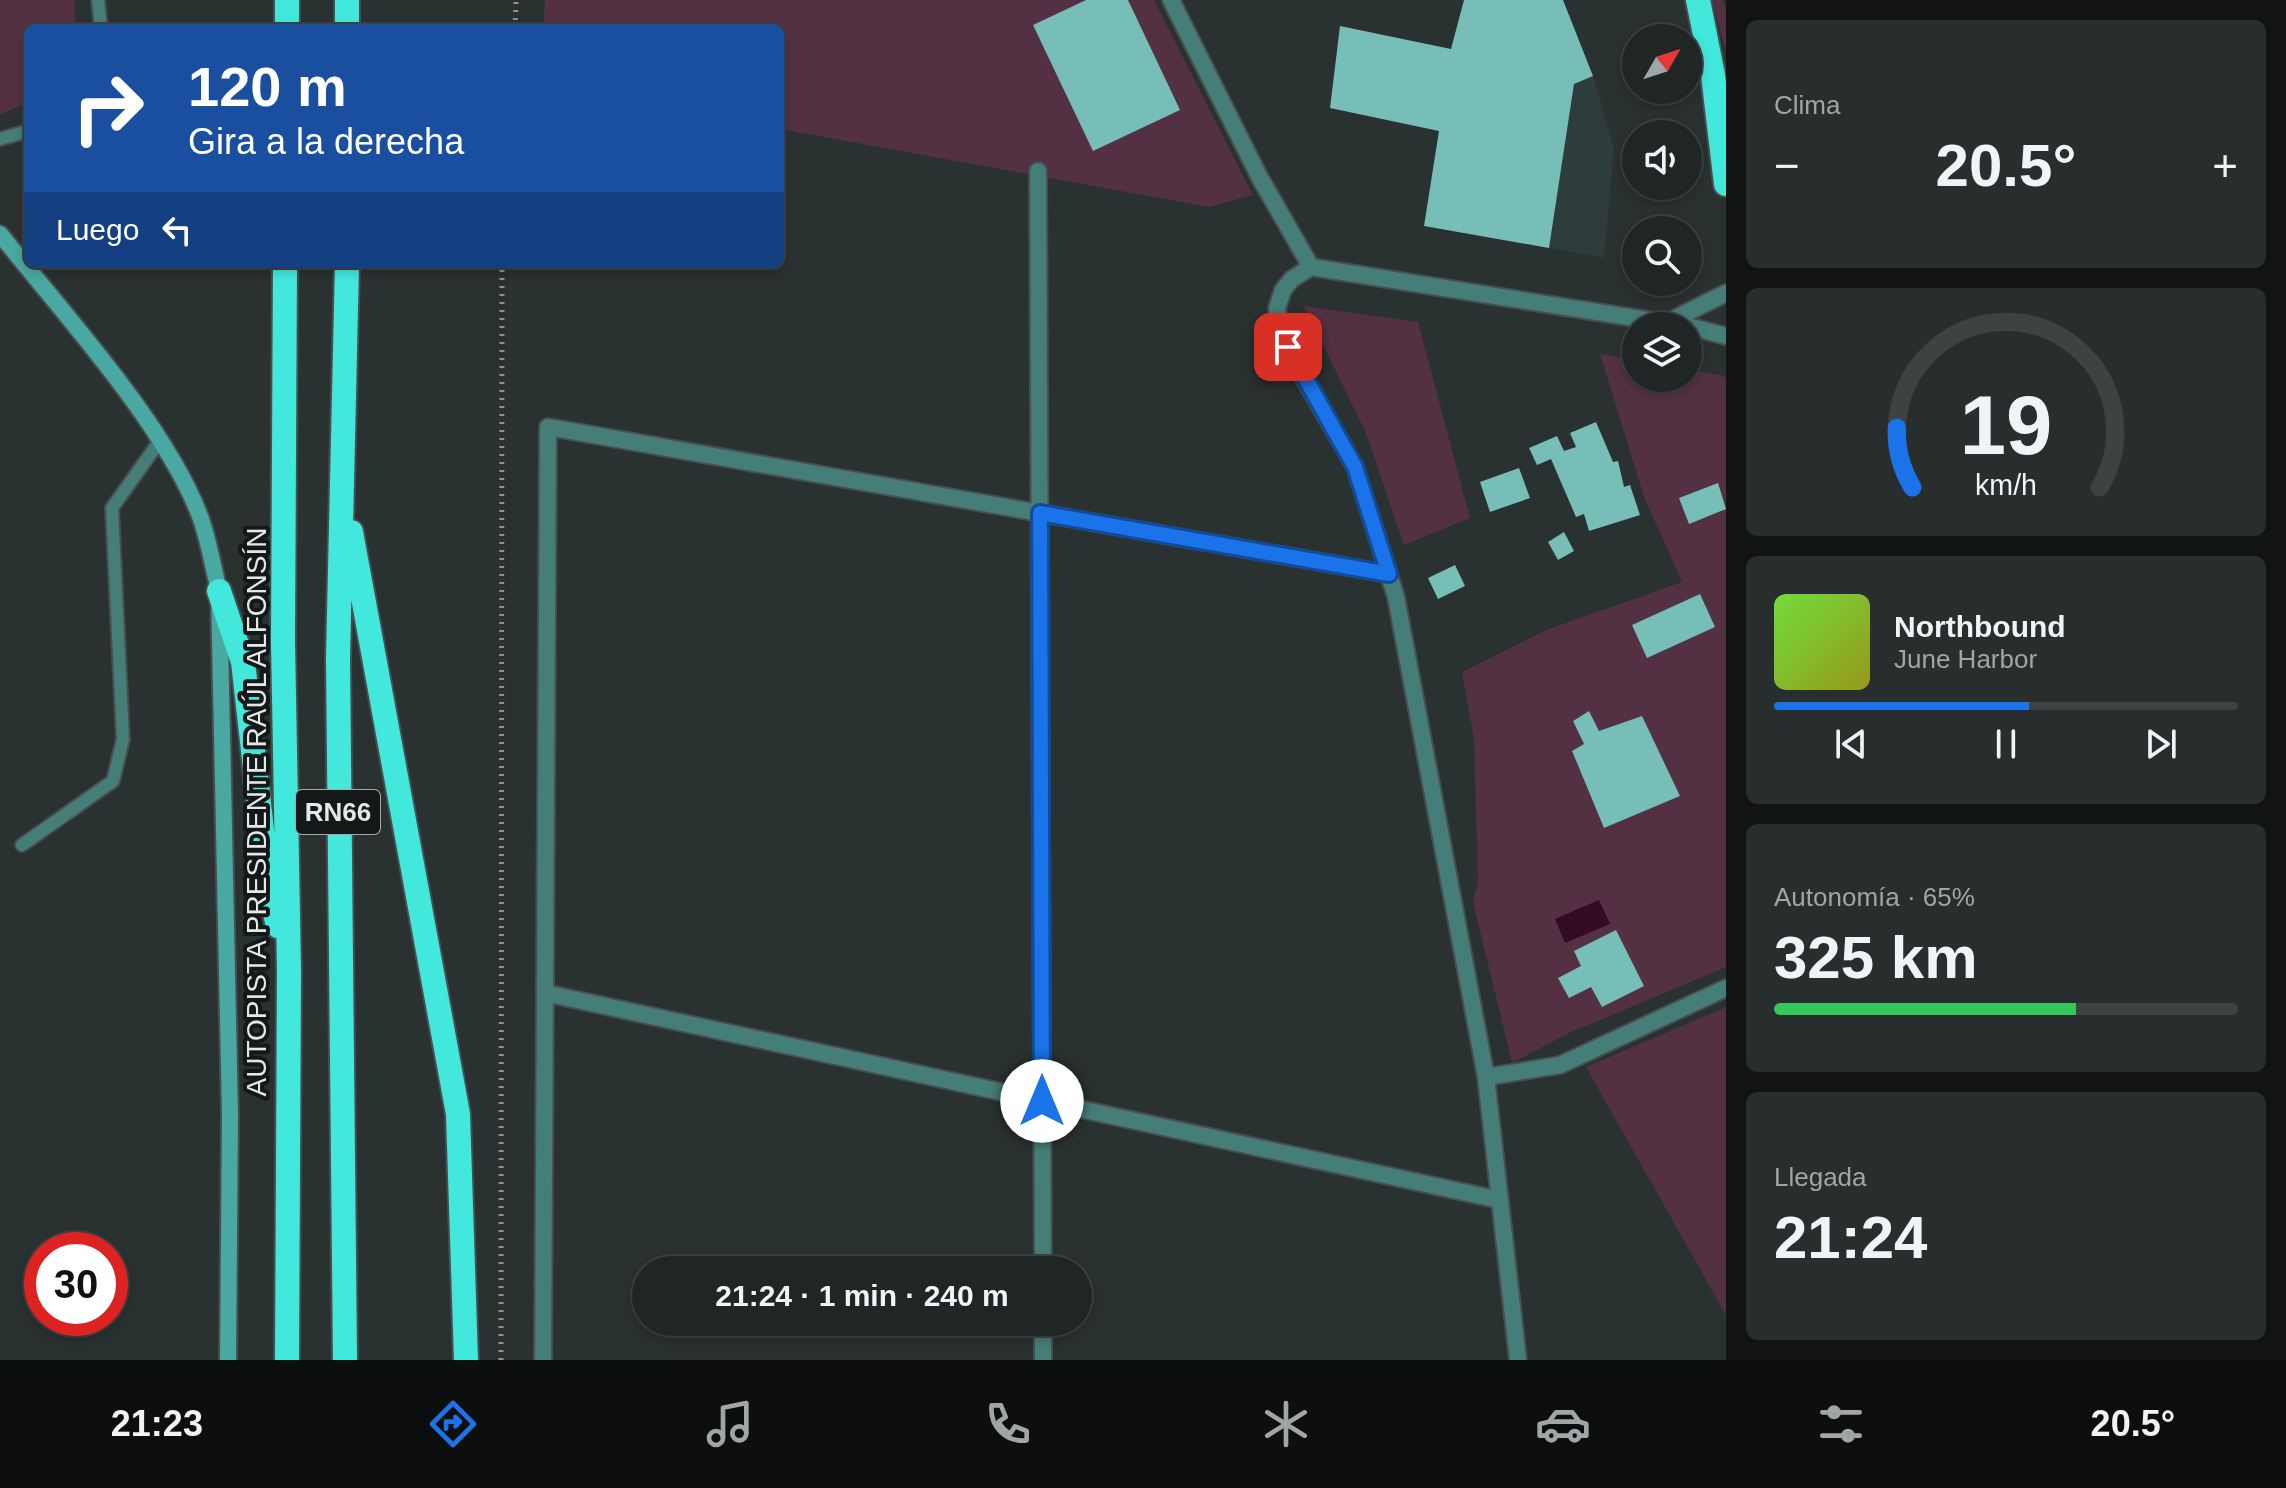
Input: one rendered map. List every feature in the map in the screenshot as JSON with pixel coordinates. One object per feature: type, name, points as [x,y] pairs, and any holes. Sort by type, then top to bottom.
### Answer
[{"type":"highway","points":[[287,0],[287,24]]},
{"type":"highway","points":[[347,0],[347,24]]},
{"type":"highway","points":[[1698,0],[1713,75],[1726,184]]},
{"type":"highway","name":"AUTOPISTA PRESIDENTE RAÚL ALFONSÍN","points":[[285,268],[283,641],[289,970],[287,1360]]},
{"type":"highway","name":"RN66","points":[[345,1360],[338,892],[347,268]]},
{"type":"highway","points":[[342,480],[458,1114],[466,1360]]},
{"type":"highway","points":[[219,591],[243,662],[268,883],[289,970]]},
{"type":"street","points":[[1171,0],[1260,178],[1311,267]]},
{"type":"street","points":[[1038,171],[1043,1256]]},
{"type":"street","points":[[0,234],[24,264]]},
{"type":"street","points":[[1518,1360],[1486,1077],[1389,574],[1355,467],[1297,366],[1279,327],[1277,308],[1283,290],[1292,279],[1311,267],[1622,316]]},
{"type":"street","points":[[27,268],[98,357],[159,442],[201,519],[219,591],[230,1115],[228,1360]]},
{"type":"street","points":[[1688,312],[1726,293]]},
{"type":"street","points":[[1702,330],[1726,336]]},
{"type":"street","points":[[543,1360],[548,427],[1389,574]]},
{"type":"street","points":[[1486,1077],[1560,1065],[1726,988]]},
{"type":"street","points":[[545,993],[1500,1200]]},
{"type":"street","points":[[1043,1336],[1043,1360]]},
{"type":"lane","points":[[98,0],[101,24]]},
{"type":"lane","points":[[0,139],[24,132]]},
{"type":"lane","points":[[22,845],[113,781],[123,739],[112,508],[159,442]]},
{"type":"path","points":[[515,24],[516,0]]},
{"type":"path","points":[[501,1360],[502,268]]},
{"type":"shaded area","points":[[0,0],[74,0],[76,24],[24,24],[24,105],[0,114]]},
{"type":"shaded area","points":[[545,0],[1154,0],[1253,195],[1209,207],[784,130],[784,24],[543,24]]},
{"type":"shaded area","points":[[1712,0],[1722,0],[1726,8],[1726,51]]},
{"type":"shaded area","points":[[1593,76],[1614,149],[1604,258],[1549,248],[1574,84]]},
{"type":"shaded area","points":[[1304,306],[1418,322],[1470,518],[1404,545],[1366,433]]},
{"type":"shaded area","points":[[1600,354],[1622,358],[1622,392],[1702,392],[1702,372],[1724,376],[1726,380],[1726,967],[1569,1033],[1512,1063],[1473,902],[1478,881],[1474,739],[1462,672],[1546,630],[1682,582],[1644,497]],"holes":[[[1589,711],[1599,731],[1642,717],[1680,796],[1604,828],[1572,752],[1584,744],[1573,721]]]},
{"type":"shaded area","points":[[1599,900],[1610,924],[1565,943],[1555,919]]},
{"type":"shaded area","points":[[1726,1007],[1726,1315],[1586,1067]]},
{"type":"building","points":[[1086,0],[1128,0],[1180,110],[1093,151],[1033,25]]},
{"type":"building","points":[[1464,0],[1563,0],[1593,76],[1574,84],[1549,248],[1424,226],[1439,131],[1330,108],[1340,26],[1451,49]]},
{"type":"building","points":[[1596,422],[1613,462],[1618,461],[1624,487],[1630,485],[1640,515],[1589,531],[1584,514],[1576,517],[1551,459],[1537,465],[1529,448],[1557,436],[1564,451],[1576,447],[1570,433]]},
{"type":"building","points":[[1519,468],[1530,498],[1490,512],[1480,482]]},
{"type":"building","points":[[1718,483],[1726,509],[1689,524],[1679,498]]},
{"type":"building","points":[[1564,532],[1574,551],[1558,560],[1548,542]]},
{"type":"building","points":[[1455,565],[1465,586],[1438,599],[1428,578]]},
{"type":"building","points":[[1700,594],[1715,627],[1647,658],[1632,625]]},
{"type":"building","points":[[1589,711],[1599,731],[1642,716],[1680,796],[1604,828],[1572,751],[1584,744],[1573,721]]},
{"type":"building","points":[[1616,930],[1644,986],[1602,1007],[1591,987],[1569,998],[1558,978],[1581,966],[1574,951]]},
{"type":"route","points":[[1042,1101],[1040,513],[1389,574],[1355,467],[1288,347]]}]
